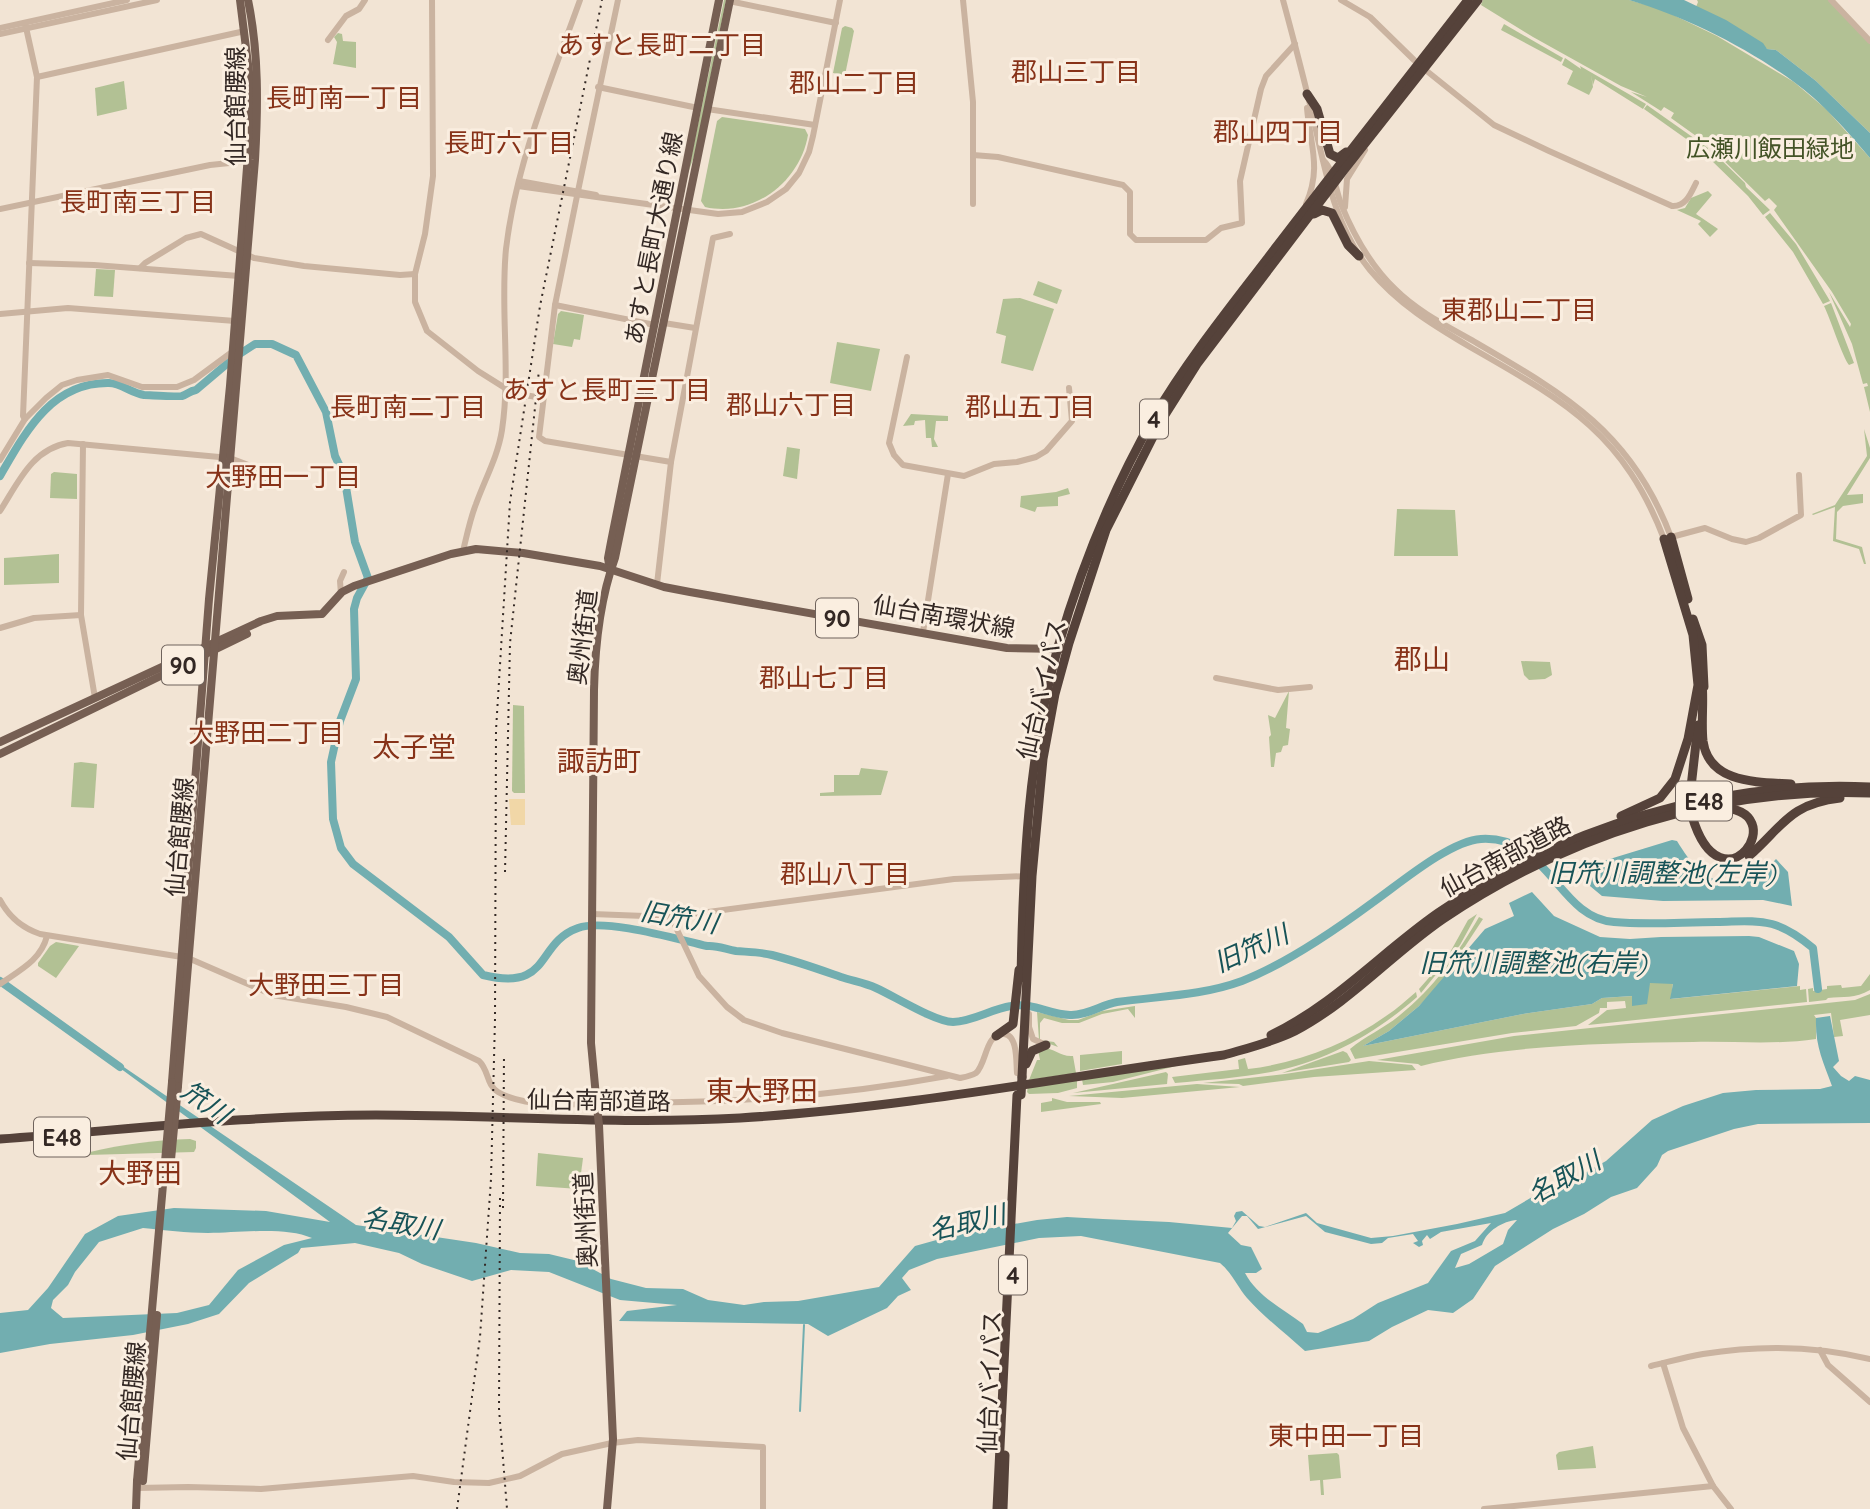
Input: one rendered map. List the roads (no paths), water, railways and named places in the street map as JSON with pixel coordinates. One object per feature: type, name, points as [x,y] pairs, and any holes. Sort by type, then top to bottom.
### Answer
[{"type":"highway","name":"仙台バイパス","points":[[1330,182],[1350,149],[1468,0]]},
{"type":"highway","name":"仙台バイパス","points":[[1003,1509],[1003,1446],[1020,1076],[1022,960],[1043,759],[1062,649],[1079,581],[1132,457],[1155,417],[1221,318],[1478,0]]},
{"type":"highway","points":[[1308,97],[1317,109],[1330,154],[1338,158],[1350,149]]},
{"type":"highway","points":[[1304,216],[1320,210],[1330,212],[1348,245],[1359,256]]},
{"type":"highway","points":[[1668,538],[1688,613],[1703,744],[1712,763],[1721,772],[1743,780],[1868,791]]},
{"type":"highway","points":[[1550,853],[1601,825],[1649,805],[1668,790],[1681,765],[1699,695],[1707,684],[1705,643],[1688,613]]},
{"type":"highway","points":[[1689,797],[1699,695]]},
{"type":"highway","name":"仙台南部道路","points":[[0,1141],[184,1125],[377,1115],[633,1120],[777,1116],[878,1105],[1196,1059],[1249,1048],[1301,1027],[1346,996],[1443,919],[1526,865],[1623,821],[1701,801],[1779,790],[1868,791]]},
{"type":"highway","points":[[1606,834],[1714,808],[1730,808],[1750,821],[1754,837],[1744,854],[1735,858],[1718,856],[1704,844],[1691,816],[1697,840],[1709,855],[1720,862],[1731,863],[1748,857],[1798,810],[1829,799],[1868,791]]},
{"type":"highway","name":"仙台南部道路","points":[[1550,853],[1666,816],[1740,801],[1868,791]]},
{"type":"highway","name":"仙台バイパス","points":[[1023,987],[1029,942],[1029,876]]},
{"type":"highway","points":[[996,1036],[1022,1017]]},
{"type":"highway","points":[[1020,1076],[1030,1054],[1046,1045]]},
{"type":"highway","name":"仙台バイパス","points":[[997,1509],[1003,1446]]},
{"type":"main road","name":"仙台館腰線","points":[[240,0],[250,91],[251,160]]},
{"type":"main road","name":"仙台館腰線","points":[[226,458],[231,367],[240,346],[244,253],[257,91],[255,39],[248,0]]},
{"type":"main road","name":"あすと長町大通り線","points":[[703,108],[719,0]]},
{"type":"main road","name":"あすと長町大通り線","points":[[610,570],[608,558],[664,323],[703,108],[729,0]]},
{"type":"main road","name":"あすと長町大通り線","points":[[633,455],[655,325],[683,210]]},
{"type":"main road","name":"仙台館腰線","points":[[136,1509],[175,1084],[235,321],[244,253]]},
{"type":"main road","name":"仙台南環状線","points":[[0,742],[95,698],[253,631],[270,618],[319,616],[327,611],[341,594],[354,586],[463,551],[499,551],[600,566],[657,584],[701,594],[1007,648],[1062,649]]},
{"type":"main road","name":"奥州街道","points":[[607,1509],[612,1441],[600,1138],[591,1043],[595,673],[610,570]]},
{"type":"main road","name":"仙台南環状線","points":[[0,754],[209,649]]},
{"type":"main road","name":"仙台館腰線","points":[[140,1485],[141,1509]]},
{"type":"street","points":[[0,34],[127,0]]},
{"type":"street","points":[[0,28],[25,26],[158,0]]},
{"type":"street","points":[[328,40],[346,16],[359,9],[365,0]]},
{"type":"street","points":[[432,0],[433,176],[426,226],[415,274],[415,302],[427,331],[505,389],[522,396],[542,398]]},
{"type":"street","points":[[463,551],[472,515],[498,447],[504,416],[503,285],[508,239],[519,184],[580,0]]},
{"type":"street","points":[[618,0],[555,306],[538,434],[540,438],[671,462]]},
{"type":"street","points":[[729,0],[836,23]]},
{"type":"street","points":[[519,184],[683,210],[728,214],[753,209],[772,200],[786,189],[799,173],[809,152],[841,0]]},
{"type":"street","points":[[963,0],[972,84],[973,204]]},
{"type":"street","points":[[1283,0],[1339,215],[1359,256],[1397,299],[1422,318],[1562,402],[1585,420],[1625,462],[1668,538]]},
{"type":"street","points":[[1341,0],[1370,17],[1415,60]]},
{"type":"street","points":[[1831,0],[1870,41]]},
{"type":"street","points":[[25,26],[37,76],[23,416],[25,419]]},
{"type":"street","points":[[37,76],[245,31]]},
{"type":"street","points":[[973,155],[998,157],[1123,185],[1130,192],[1130,234],[1136,240],[1206,240],[1221,228],[1242,223],[1240,181],[1261,89],[1266,76],[1295,44]]},
{"type":"street","points":[[1428,72],[1494,125],[1674,207],[1688,199],[1696,183]]},
{"type":"street","points":[[598,87],[703,108],[815,125]]},
{"type":"street","points":[[1304,216],[1316,166],[1308,97]]},
{"type":"street","points":[[1346,216],[1345,183],[1367,146],[1368,139]]},
{"type":"street","points":[[0,209],[210,164],[251,160]]},
{"type":"street","points":[[1330,182],[1370,260],[1398,292],[1419,309],[1565,397],[1613,439],[1648,488],[1668,538]]},
{"type":"street","points":[[140,268],[145,262],[195,234],[205,234],[254,258],[304,266],[415,274]]},
{"type":"street","points":[[657,584],[671,462],[713,238],[730,234]]},
{"type":"street","points":[[29,263],[239,276]]},
{"type":"street","points":[[555,306],[655,325]]},
{"type":"street","points":[[0,314],[68,308],[235,321]]},
{"type":"street","points":[[664,323],[695,328]]},
{"type":"street","points":[[0,460],[25,419],[54,390],[69,382],[108,375],[142,387],[177,387],[234,356]]},
{"type":"street","points":[[907,358],[889,443],[891,449],[903,465],[948,474],[964,476],[990,465],[1026,461],[1046,451],[1072,421],[1069,388]]},
{"type":"street","points":[[0,512],[41,453],[64,444],[226,458],[251,466],[269,486]]},
{"type":"street","points":[[83,444],[81,615],[95,698]]},
{"type":"street","points":[[923,632],[948,474]]},
{"type":"street","points":[[1668,538],[1705,527],[1738,541],[1759,538],[1801,515],[1800,475]]},
{"type":"street","points":[[341,594],[340,581],[344,572]]},
{"type":"street","points":[[0,628],[34,618],[81,615]]},
{"type":"street","points":[[1216,678],[1278,690],[1310,687]]},
{"type":"street","points":[[592,916],[671,917],[954,879],[1029,876]]},
{"type":"street","points":[[0,900],[20,925],[47,936],[185,957],[273,995],[358,1009],[393,1019],[480,1061],[486,1069],[490,1085],[506,1096],[536,1102],[597,1105],[776,1099],[852,1092],[947,1076]]},
{"type":"street","points":[[671,917],[694,968],[705,984],[727,1007],[747,1021],[960,1078],[975,1073],[991,1040],[1004,1034],[1014,1042],[1020,1076]]},
{"type":"street","points":[[0,984],[35,959],[44,948],[47,936]]},
{"type":"street","points":[[1023,987],[1022,1017],[1033,1039],[1046,1045]]},
{"type":"street","points":[[1651,1366],[1730,1350],[1784,1348],[1820,1350],[1870,1359]]},
{"type":"street","points":[[1820,1350],[1828,1365],[1870,1402]]},
{"type":"street","points":[[1663,1363],[1680,1422],[1713,1486],[1731,1509]]},
{"type":"street","points":[[140,1485],[261,1489],[413,1476],[454,1482],[499,1482],[520,1476],[562,1454],[612,1441],[638,1440],[762,1447],[763,1509]]},
{"type":"street","points":[[1484,1509],[1529,1507],[1713,1486]]},
{"type":"water","points":[[1629,0],[1684,0],[1726,20],[1763,43],[1767,49],[1776,50],[1816,81],[1870,133],[1870,158],[1824,108],[1775,69],[1694,24]]},
{"type":"water","name":"旧笊川調整池(左岸)","points":[[1672,840],[1677,841],[1688,858],[1702,872],[1718,881],[1744,881],[1755,878],[1776,859],[1788,872],[1792,906],[1763,900],[1663,901],[1602,896],[1584,881],[1577,869]]},
{"type":"water","name":"旧笊川調整池(右岸)","points":[[1532,892],[1554,916],[1600,937],[1759,937],[1794,951],[1799,964],[1797,986],[1670,999],[1673,984],[1650,983],[1647,1004],[1632,1006],[1632,996],[1602,998],[1592,1004],[1523,1014],[1363,1046],[1389,1031],[1419,1006],[1485,929],[1514,916],[1509,903]]},
{"type":"water","points":[[1830,1016],[1839,1061],[1833,1067],[1849,1081],[1855,1076],[1870,1080],[1870,1123],[1758,1124],[1734,1129],[1668,1151],[1637,1188],[1611,1197],[1553,1229],[1495,1266],[1473,1299],[1453,1313],[1428,1310],[1369,1341],[1305,1351],[1254,1305],[1220,1263],[1081,1236],[1039,1238],[937,1259],[909,1270],[902,1278],[911,1290],[898,1296],[887,1308],[828,1336],[808,1324],[619,1321],[627,1311],[677,1305],[620,1300],[549,1272],[511,1270],[472,1281],[399,1253],[355,1243],[301,1248],[298,1253],[249,1283],[219,1314],[188,1324],[133,1335],[50,1344],[0,1353],[0,1313],[28,1310],[48,1288],[85,1234],[118,1216],[174,1208],[266,1211],[330,1222],[113,1063],[115,1061],[356,1225],[476,1243],[520,1253],[549,1254],[578,1261],[611,1279],[646,1288],[683,1289],[708,1300],[744,1305],[798,1301],[879,1287],[915,1246],[958,1234],[1037,1220],[1067,1217],[1232,1228],[1236,1221],[1236,1212],[1242,1211],[1259,1226],[1265,1227],[1306,1213],[1317,1223],[1371,1238],[1505,1213],[1539,1193],[1572,1180],[1606,1161],[1652,1120],[1683,1106],[1723,1093],[1820,1089],[1832,1086],[1818,1045],[1816,1018]],"holes":[[[1242,1216],[1247,1216],[1258,1229],[1306,1216],[1325,1232],[1371,1244],[1413,1234],[1418,1241],[1413,1243],[1419,1247],[1423,1245],[1422,1241],[1427,1235],[1430,1239],[1441,1232],[1491,1223],[1475,1241],[1451,1251],[1428,1283],[1378,1303],[1353,1319],[1318,1333],[1307,1332],[1303,1324],[1256,1289],[1245,1273],[1256,1273],[1262,1269],[1251,1247],[1241,1245],[1228,1233]],[[1517,1220],[1508,1230],[1503,1244],[1469,1264],[1455,1268],[1461,1254],[1482,1245],[1487,1235],[1496,1228]],[[143,1228],[200,1233],[275,1231],[312,1238],[284,1245],[238,1270],[209,1305],[177,1313],[63,1318],[51,1308],[53,1300],[68,1285],[99,1242]]]},
{"type":"waterway","name":"旧笊川","points":[[0,476],[30,427],[42,413],[71,391],[89,385],[109,383],[144,395],[182,396],[196,390],[255,344],[272,344],[296,355],[326,412],[335,456],[344,475],[355,542],[368,578],[354,609],[356,679],[340,721],[331,762],[333,819],[341,848],[353,864],[449,937],[483,975],[521,977],[532,972],[564,935],[578,928],[623,927],[707,946],[781,957],[872,986],[945,1021],[961,1021],[1019,1005],[1076,1015],[1117,1002],[1211,990],[1259,974],[1326,936],[1439,855],[1454,847],[1481,839],[1504,841],[1523,850],[1538,862],[1579,907],[1595,917],[1614,922],[1640,923],[1751,921],[1783,928],[1813,948],[1818,989]]},
{"type":"waterway","name":"笊川","points":[[0,981],[120,1067]]},
{"type":"waterway","points":[[800,1411],[804,1325]]},
{"type":"railway","points":[[457,1509],[480,1337],[491,1179],[495,1019],[496,730],[510,502],[540,306],[602,0]]},
{"type":"railway","points":[[505,872],[510,643],[539,370]]},
{"type":"railway","points":[[503,1208],[504,1054]]},
{"type":"railway","points":[[500,1198],[499,1409],[507,1509]]},
{"type":"district","name":"あすと長町二丁目","points":[[662,44]]},
{"type":"district","name":"郡山三丁目","points":[[1076,71]]},
{"type":"district","name":"郡山二丁目","points":[[854,82]]},
{"type":"district","name":"長町南一丁目","points":[[344,97]]},
{"type":"district","name":"郡山四丁目","points":[[1278,131]]},
{"type":"district","name":"長町六丁目","points":[[509,142]]},
{"type":"district","name":"長町南三丁目","points":[[138,201]]},
{"type":"district","name":"東郡山二丁目","points":[[1519,309]]},
{"type":"district","name":"あすと長町三丁目","points":[[607,389]]},
{"type":"district","name":"郡山六丁目","points":[[791,404]]},
{"type":"district","name":"長町南二丁目","points":[[408,406]]},
{"type":"district","name":"郡山五丁目","points":[[1030,406]]},
{"type":"district","name":"大野田一丁目","points":[[283,476]]},
{"type":"district","name":"郡山","points":[[1422,658]]},
{"type":"district","name":"郡山七丁目","points":[[824,677]]},
{"type":"district","name":"大野田二丁目","points":[[266,732]]},
{"type":"district","name":"太子堂","points":[[414,746]]},
{"type":"district","name":"諏訪町","points":[[599,760]]},
{"type":"district","name":"郡山八丁目","points":[[845,873]]},
{"type":"district","name":"大野田三丁目","points":[[326,984]]},
{"type":"district","name":"東大野田","points":[[762,1090]]},
{"type":"district","name":"大野田","points":[[140,1172]]},
{"type":"district","name":"東中田一丁目","points":[[1346,1435]]},
{"type":"park label","name":"広瀬川飯田緑地","points":[[1770,148]]},
{"type":"water label","name":"名取川","points":[[1564,1177]]},
{"type":"water label","name":"名取川","points":[[967,1222]]},
{"type":"water label","name":"名取川","points":[[401,1223]]}]
